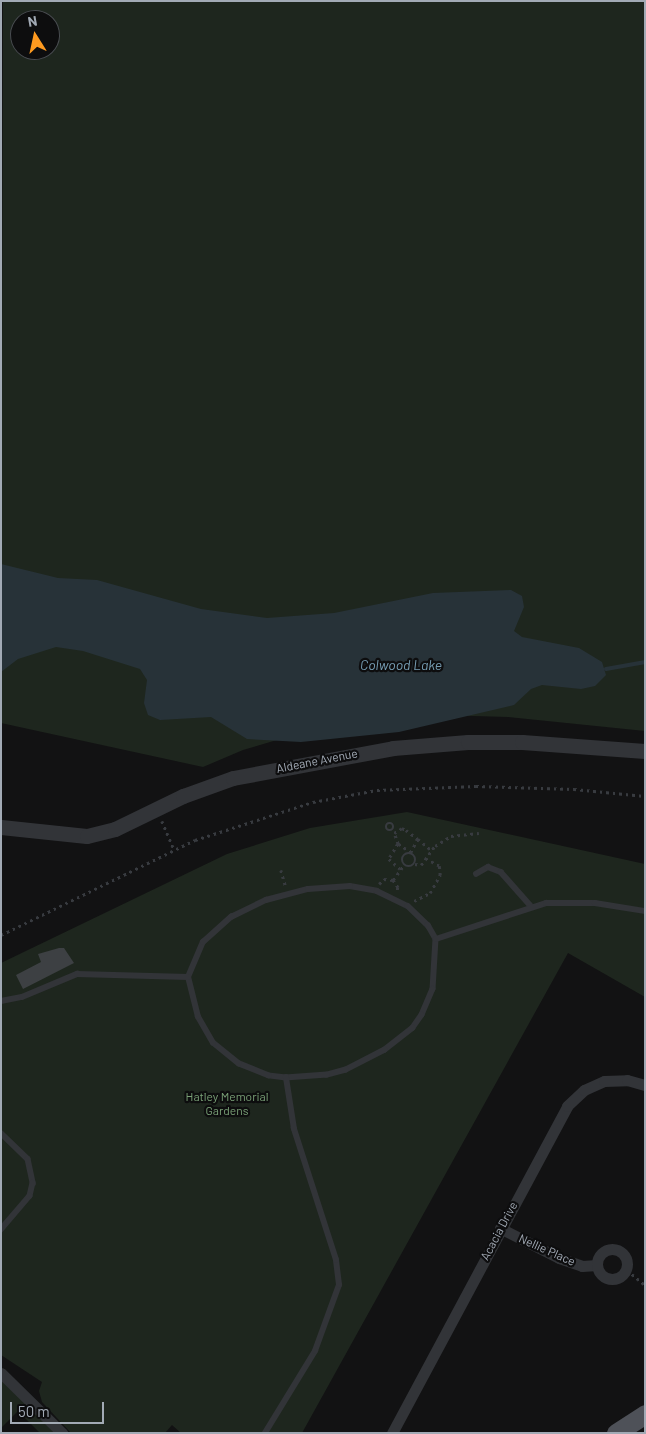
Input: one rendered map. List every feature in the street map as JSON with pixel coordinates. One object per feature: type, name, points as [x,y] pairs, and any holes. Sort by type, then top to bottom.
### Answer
[{"type":"main road","points":[[616,1433],[645,1414]]},
{"type":"street","name":"Aldeane Avenue","points":[[1,827],[87,836],[115,829],[156,808],[233,778],[394,748],[468,742],[522,742],[645,751]]},
{"type":"street","name":"Acacia Drive","points":[[392,1433],[500,1228],[567,1106],[584,1090],[604,1081],[627,1080],[645,1085]]},
{"type":"street","name":"Nellie Place","points":[[500,1228],[559,1258],[582,1266],[597,1265]]},
{"type":"street","points":[[615,1249],[626,1257],[626,1270],[623,1276],[610,1280],[603,1277],[597,1265],[602,1253],[615,1249]]},
{"type":"street","points":[[1,1373],[62,1433]]},
{"type":"lane","points":[[476,874],[488,867],[501,872],[531,906]]},
{"type":"lane","points":[[350,886],[377,891],[394,899],[408,906],[428,925],[436,939],[433,989],[429,1003],[412,1028],[384,1050],[346,1070],[307,1078],[269,1076],[239,1064],[214,1043],[198,1016],[188,977],[203,942],[217,928],[248,908],[288,893],[350,886]]},
{"type":"lane","points":[[436,939],[531,906],[585,902],[645,911]]},
{"type":"lane","points":[[1,1001],[22,997],[77,974],[188,977]]},
{"type":"lane","points":[[264,1433],[315,1351],[339,1286],[336,1260],[294,1129],[286,1078]]},
{"type":"lane","points":[[1,1133],[28,1159],[33,1183],[30,1196],[1,1230]]},
{"type":"path","points":[[1,935],[174,849],[279,810],[377,790],[476,786],[574,789],[645,796]]},
{"type":"path","points":[[156,808],[174,849]]},
{"type":"path","points":[[415,864],[416,859],[411,853],[398,844],[394,830],[402,828],[431,850]]},
{"type":"path","points":[[404,865],[410,867],[415,864],[421,865],[431,850],[458,834],[479,833]]},
{"type":"path","points":[[404,865],[402,856],[411,853],[418,839]]},
{"type":"path","points":[[398,844],[389,859],[400,869]]},
{"type":"path","points":[[408,906],[430,893],[440,875],[439,866],[426,859]]},
{"type":"path","points":[[393,880],[404,865]]},
{"type":"path","points":[[281,870],[288,893]]},
{"type":"path","points":[[377,891],[384,878],[393,880],[398,887],[394,899]]},
{"type":"path","points":[[626,1270],[645,1284]]},
{"type":"green space","points":[[3,1],[645,1],[645,731],[508,717],[437,715],[304,732],[243,750],[203,767],[1,723]]},
{"type":"green space","name":"Hatley Memorial Gardens","points":[[407,812],[645,864],[645,997],[568,953],[302,1433],[181,1433],[172,1425],[165,1433],[71,1433],[42,1402],[39,1391],[42,1382],[1,1355],[1,963],[227,854],[310,828]]},
{"type":"green space","points":[[1,1378],[57,1433],[40,1433],[18,1411],[1,1428]]},
{"type":"water","name":"Colwood Lake","points":[[1,564],[58,578],[97,580],[201,609],[267,618],[334,613],[433,593],[511,590],[522,596],[524,607],[514,631],[522,637],[579,648],[602,662],[606,675],[595,686],[581,689],[542,685],[531,689],[514,705],[399,732],[301,742],[247,739],[211,717],[160,720],[148,715],[144,703],[147,680],[140,669],[83,651],[56,647],[18,659],[1,672]]},
{"type":"building","points":[[64,948],[74,963],[23,989],[16,975],[41,962],[38,954]]},
{"type":"waterway","points":[[606,669],[645,662]]}]
